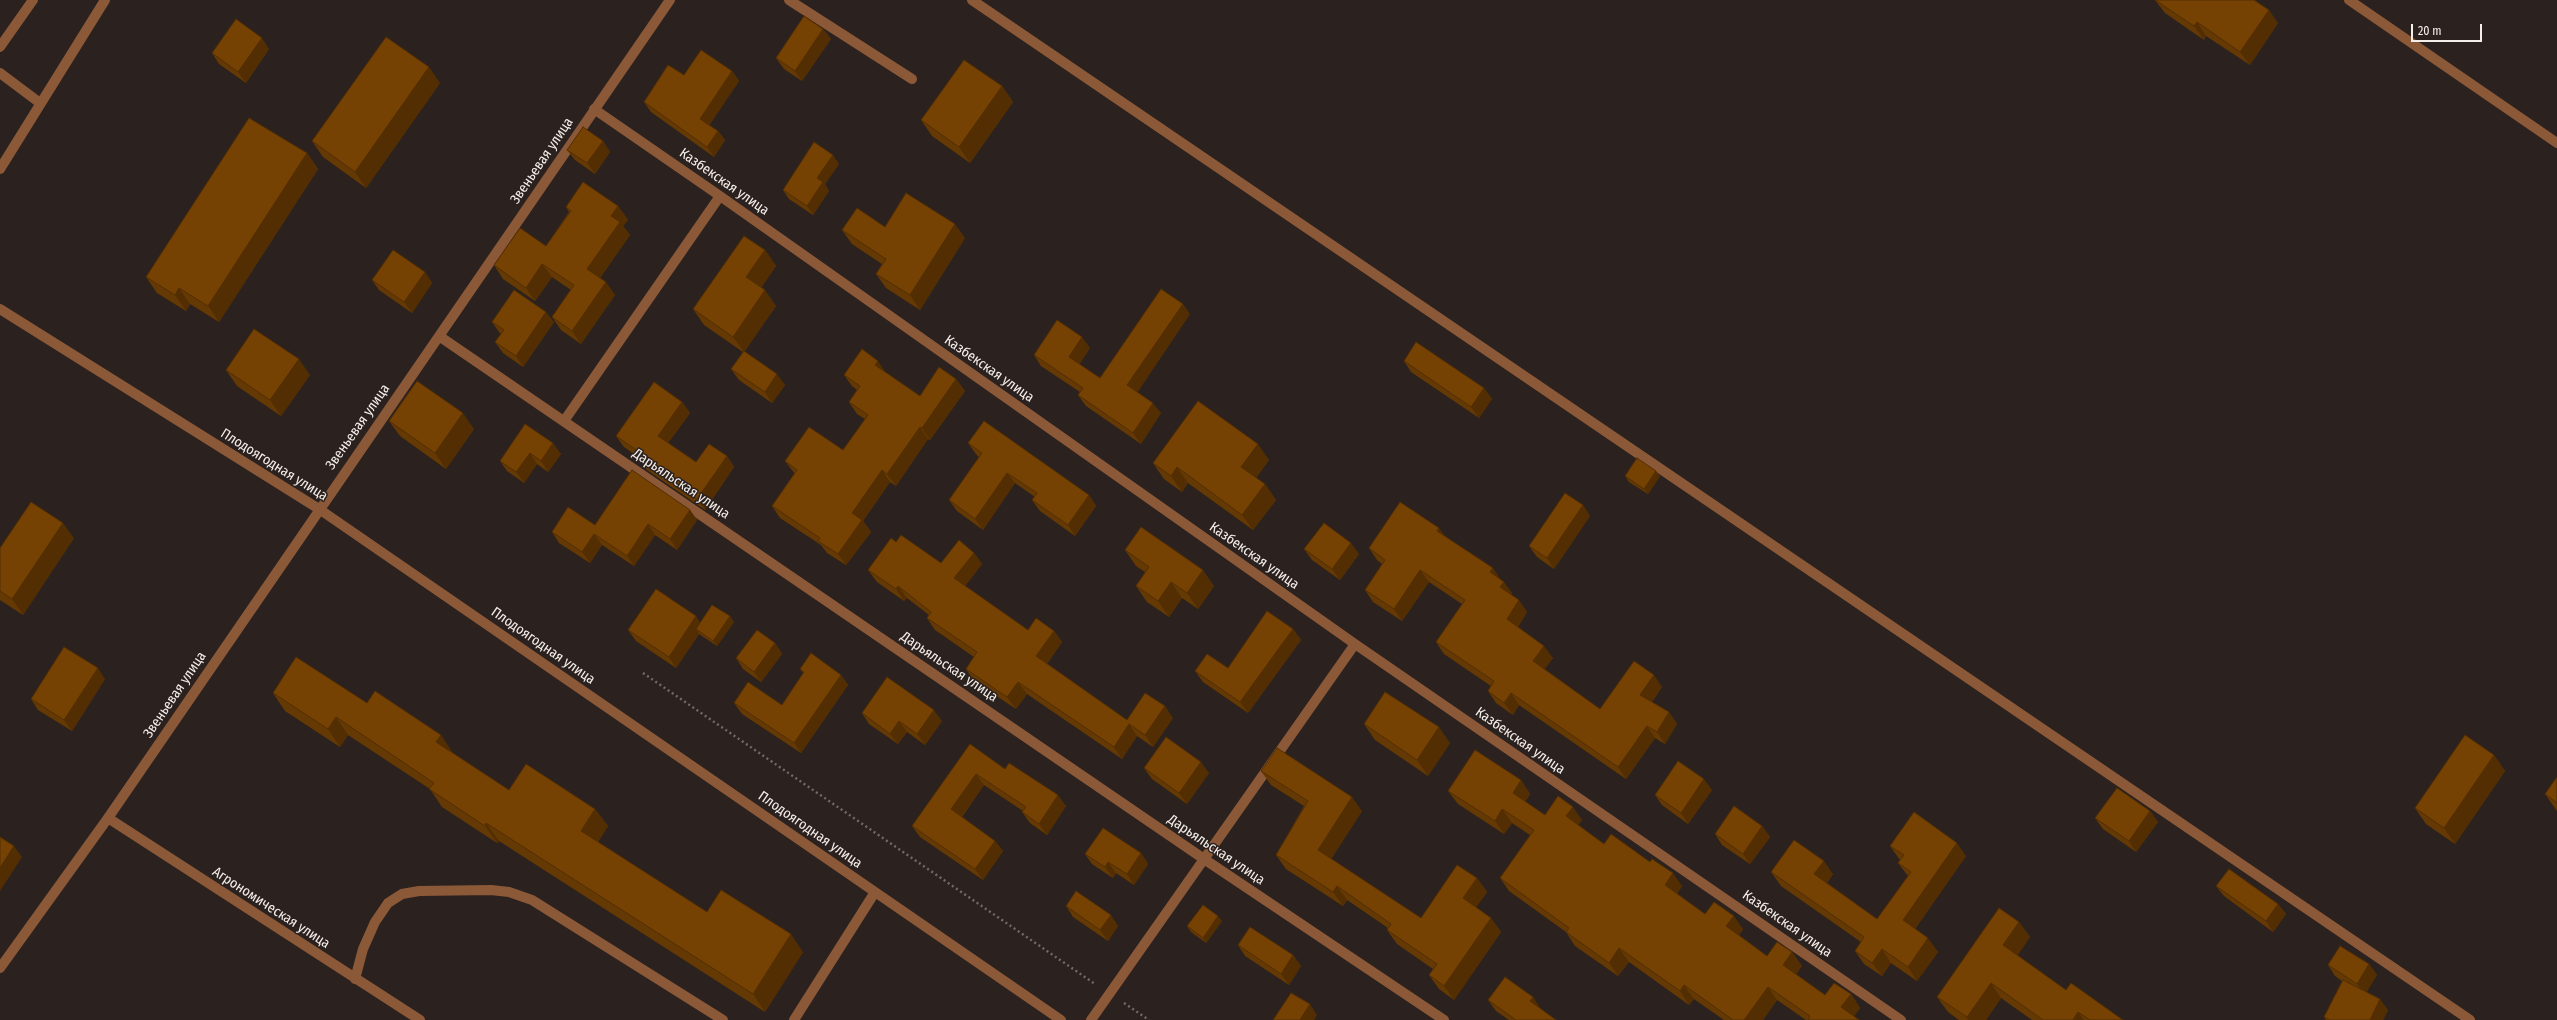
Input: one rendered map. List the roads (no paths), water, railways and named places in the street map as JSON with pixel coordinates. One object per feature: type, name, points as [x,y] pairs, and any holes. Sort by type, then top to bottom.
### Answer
[{"type":"street","points":[[0,47],[33,0]]},
{"type":"street","points":[[0,169],[105,0]]},
{"type":"street","name":"Звеньевая улица","points":[[0,968],[108,818],[318,509],[670,0]]},
{"type":"street","points":[[789,0],[912,79]]},
{"type":"street","points":[[972,0],[2470,1020]]},
{"type":"street","points":[[2349,0],[2557,143]]},
{"type":"street","points":[[0,73],[40,103]]},
{"type":"street","name":"Казбекская улица","points":[[594,109],[720,196],[1355,644],[1901,1020]]},
{"type":"street","points":[[564,422],[720,196]]},
{"type":"street","name":"Плодоягодная улица","points":[[0,309],[318,509],[1062,1020]]},
{"type":"street","name":"Дарьяльская улица","points":[[439,336],[1204,859],[1444,1020]]},
{"type":"street","points":[[1091,1020],[1355,644]]},
{"type":"street","name":"Агрономическая улица","points":[[108,818],[420,1020]]},
{"type":"street","points":[[355,979],[363,949],[375,922],[388,903],[402,894],[419,891],[491,890],[509,892],[532,900],[721,1019]]},
{"type":"street","points":[[794,1020],[875,892]]}]
